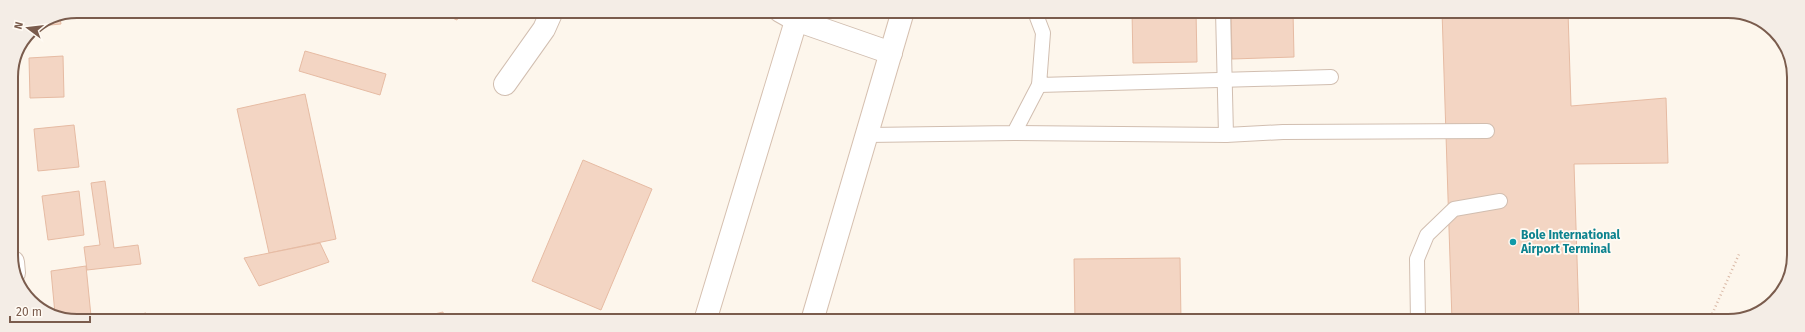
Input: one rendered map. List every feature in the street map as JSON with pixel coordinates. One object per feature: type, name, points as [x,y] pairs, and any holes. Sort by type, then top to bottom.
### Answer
[{"type":"main road","points":[[505,84],[544,29],[549,18]]},
{"type":"main road","points":[[707,314],[790,18]]},
{"type":"main road","points":[[801,18],[890,53]]},
{"type":"main road","points":[[814,314],[868,135],[901,18]]},
{"type":"lane","points":[[1014,133],[1039,85],[1043,33],[1037,18]]},
{"type":"lane","points":[[1223,18],[1226,135]]},
{"type":"lane","points":[[1039,85],[1331,77]]},
{"type":"lane","points":[[868,135],[1014,133],[1226,135],[1283,132],[1487,131]]},
{"type":"lane","points":[[1418,314],[1417,260],[1428,235],[1454,208],[1500,201]]},
{"type":"path","points":[[1712,314],[1740,252]]},
{"type":"building","points":[[1132,18],[1196,18],[1197,62],[1133,63]]},
{"type":"building","points":[[1231,18],[1293,18],[1294,57],[1232,59]]},
{"type":"building","name":"Bole International Airport Terminal","points":[[1442,18],[1568,18],[1571,106],[1666,98],[1668,163],[1574,164],[1579,314],[1452,314]]},
{"type":"building","points":[[60,21],[61,24],[51,25],[55,23]]},
{"type":"building","points":[[305,51],[386,74],[380,95],[299,71]]},
{"type":"building","points":[[63,56],[64,97],[30,98],[29,58]]},
{"type":"building","points":[[305,94],[336,239],[269,253],[237,109]]},
{"type":"building","points":[[74,125],[79,167],[38,171],[34,129]]},
{"type":"building","points":[[583,160],[652,189],[601,310],[532,281]]},
{"type":"building","points":[[105,181],[114,248],[138,245],[141,264],[87,270],[84,247],[100,245],[91,183]]},
{"type":"building","points":[[79,191],[84,235],[48,240],[42,196]]},
{"type":"building","points":[[320,243],[329,262],[259,286],[244,258]]},
{"type":"building","points":[[1180,258],[1181,314],[1075,314],[1074,259]]},
{"type":"building","points":[[86,266],[91,314],[69,313],[55,309],[51,271]]},
{"type":"place","name":"Bole International Airport Terminal","points":[[1513,242]]}]
